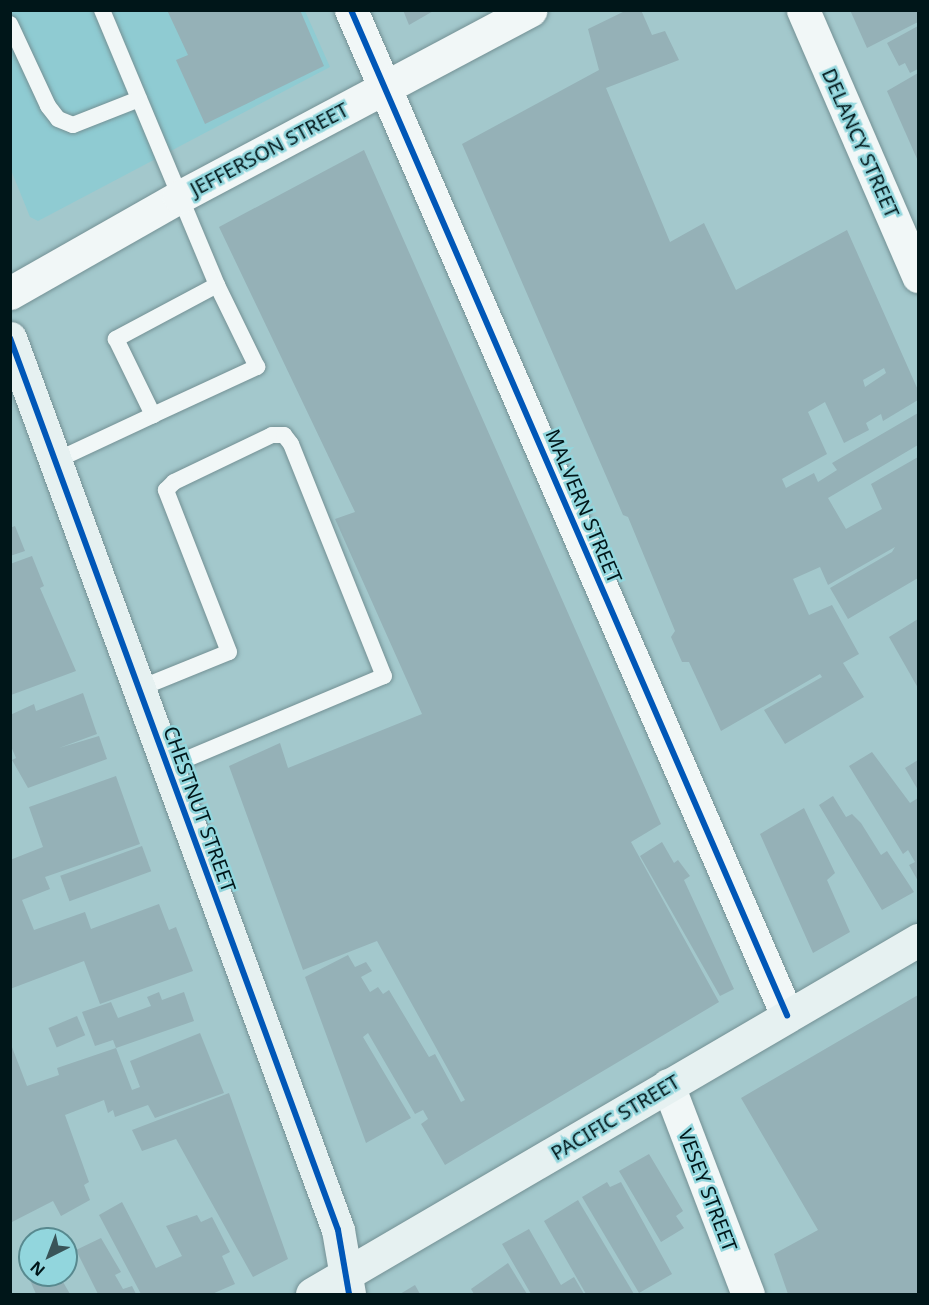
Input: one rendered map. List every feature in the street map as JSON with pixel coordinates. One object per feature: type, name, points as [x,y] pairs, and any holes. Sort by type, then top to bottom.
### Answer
[{"type":"street","name":"MALVERN STREET","points":[[351,10],[787,1015]]},
{"type":"street","name":"JEFFERSON STREET","points":[[10,293],[178,197],[530,10]]},
{"type":"street","name":"DELANCY STREET","points":[[803,10],[918,276]]},
{"type":"street","name":"CHESTNUT STREET","points":[[10,338],[338,1230],[348,1286]]},
{"type":"street","name":"PACIFIC STREET","points":[[312,1294],[348,1286],[668,1085],[918,940]]},
{"type":"street","name":"VESEY STREET","points":[[668,1085],[748,1294]]},
{"type":"lane","points":[[56,461],[257,367],[178,197],[102,10]]},
{"type":"lane","points":[[10,24],[48,106],[58,119],[74,125],[139,99]]},
{"type":"lane","points":[[153,416],[116,339],[217,285]]},
{"type":"lane","points":[[138,688],[229,652],[166,490],[174,482],[272,435],[284,435],[291,444],[384,676],[167,767]]},
{"type":"shaded area","points":[[10,11],[305,11],[330,67],[38,221],[30,217],[11,170]]},
{"type":"building","points":[[167,10],[300,10],[324,66],[205,124],[176,60],[188,55]]},
{"type":"building","points":[[403,10],[435,10],[409,25]]},
{"type":"building","points":[[627,10],[641,10],[652,35],[665,31],[679,60],[606,88],[670,242],[704,223],[736,290],[847,230],[918,390],[918,400],[883,421],[881,414],[866,423],[869,430],[844,443],[825,402],[808,412],[827,454],[782,479],[786,488],[814,473],[818,482],[837,470],[832,463],[918,413],[918,445],[828,498],[846,529],[882,509],[871,484],[918,457],[918,578],[848,619],[830,588],[892,552],[895,547],[828,585],[820,567],[793,579],[809,615],[832,605],[859,654],[843,663],[864,697],[785,744],[764,710],[822,677],[820,674],[721,731],[689,662],[682,662],[671,637],[675,631],[628,517],[623,515],[462,144],[599,70],[588,29]],"holes":[[[884,368],[886,373],[865,387],[863,380]]]},
{"type":"building","points":[[850,10],[918,10],[918,22],[867,48]]},
{"type":"building","points":[[918,26],[918,69],[910,73],[905,63],[899,66],[887,43]]},
{"type":"building","points":[[918,73],[918,161],[887,91]]},
{"type":"building","points":[[364,150],[661,824],[631,842],[719,1002],[445,1165],[421,1124],[428,1119],[423,1110],[415,1114],[368,1033],[363,1037],[411,1118],[366,1143],[305,977],[348,955],[355,967],[366,962],[372,971],[361,977],[370,992],[378,987],[383,994],[389,990],[429,1057],[435,1054],[461,1102],[465,1100],[377,941],[303,970],[229,766],[280,743],[288,768],[422,714],[335,519],[355,512],[219,227]]},
{"type":"building","points":[[15,526],[25,551],[10,556],[10,528]]},
{"type":"building","points":[[32,556],[44,586],[40,588],[76,671],[11,695],[10,564]]},
{"type":"building","points":[[918,619],[918,688],[889,637]]},
{"type":"building","points":[[83,693],[97,734],[59,748],[99,736],[107,759],[28,788],[12,760],[16,758],[10,744],[10,715],[34,704],[36,711]]},
{"type":"building","points":[[872,752],[910,803],[918,798],[918,881],[909,865],[915,862],[908,850],[903,854],[849,766]]},
{"type":"building","points":[[918,760],[918,790],[905,768]]},
{"type":"building","points":[[116,776],[140,844],[45,877],[50,889],[22,900],[34,930],[85,912],[91,929],[159,904],[169,930],[176,927],[193,971],[100,1004],[84,961],[10,989],[10,860],[43,847],[29,807]]},
{"type":"building","points":[[833,796],[846,817],[852,814],[861,823],[881,855],[887,851],[914,892],[882,910],[819,805]]},
{"type":"building","points":[[804,808],[835,873],[827,880],[850,932],[813,953],[760,834]]},
{"type":"building","points":[[662,842],[674,863],[678,860],[690,876],[684,880],[734,989],[720,996],[640,856]]},
{"type":"building","points":[[142,846],[151,871],[69,901],[60,876]]},
{"type":"building","points":[[159,992],[162,1000],[184,992],[194,1021],[116,1048],[113,1040],[95,1046],[82,1012],[111,1002],[118,1018],[151,1006],[147,997]]},
{"type":"building","points":[[918,995],[918,1294],[788,1294],[774,1254],[818,1230],[741,1098]]},
{"type":"building","points":[[77,1016],[85,1035],[57,1047],[48,1028]]},
{"type":"building","points":[[200,1033],[224,1093],[155,1118],[148,1105],[115,1117],[113,1110],[108,1113],[104,1100],[65,1115],[89,1182],[84,1185],[90,1200],[61,1216],[53,1201],[10,1223],[10,1042],[27,1086],[59,1075],[57,1068],[116,1048],[132,1090],[140,1087],[130,1061]]},
{"type":"building","points":[[229,1093],[288,1259],[253,1277],[176,1139],[142,1151],[132,1130]]},
{"type":"building","points":[[649,1154],[683,1211],[676,1216],[684,1228],[661,1242],[619,1171]]},
{"type":"building","points":[[607,1182],[610,1187],[621,1182],[672,1274],[639,1293],[582,1197]]},
{"type":"building","points":[[578,1200],[634,1294],[586,1294],[544,1221]]},
{"type":"building","points":[[122,1202],[156,1268],[182,1256],[166,1226],[197,1215],[201,1222],[212,1217],[230,1252],[222,1256],[235,1284],[212,1294],[141,1294],[99,1215]]},
{"type":"building","points":[[529,1229],[561,1285],[574,1277],[584,1294],[531,1294],[502,1244]]},
{"type":"building","points":[[101,1238],[121,1272],[115,1275],[123,1289],[132,1286],[136,1294],[98,1294],[78,1254],[78,1249]]},
{"type":"building","points":[[508,1263],[527,1294],[474,1294],[471,1289]]},
{"type":"building","points":[[415,1285],[420,1294],[400,1294]]},
{"type":"building","points":[[33,1287],[66,1287],[70,1294],[36,1294]]},
{"type":"cycle path","points":[[351,10],[787,1015]]},
{"type":"cycle path","points":[[10,338],[338,1230],[349,1294]]}]
